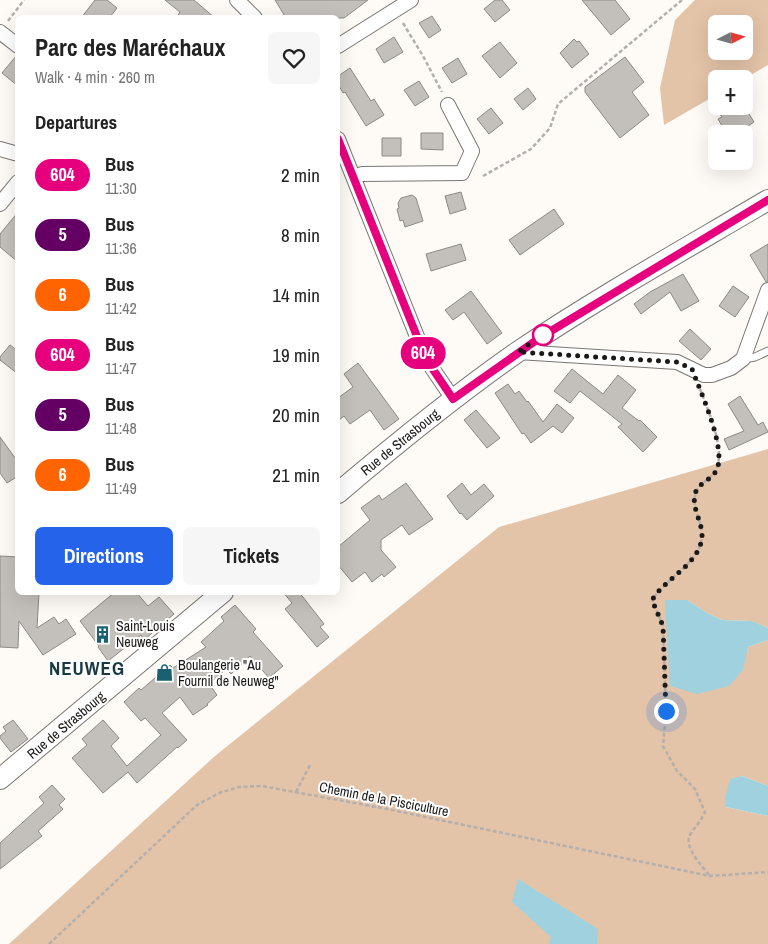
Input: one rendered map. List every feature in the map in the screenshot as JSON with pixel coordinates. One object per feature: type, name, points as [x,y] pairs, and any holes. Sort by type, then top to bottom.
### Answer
[{"type":"main road","name":"Rue de Strasbourg","points":[[340,491],[409,433],[518,352],[768,200]]},
{"type":"main road","name":"Rue de Strasbourg","points":[[0,779],[219,595]]},
{"type":"street","points":[[238,0],[253,15]]},
{"type":"street","points":[[340,45],[411,0]]},
{"type":"street","points":[[2,29],[15,43]]},
{"type":"street","points":[[354,177],[362,174],[462,173],[472,151],[446,102]]},
{"type":"street","points":[[340,145],[426,359],[453,399]]},
{"type":"street","points":[[0,149],[15,153]]},
{"type":"street","points":[[0,204],[15,186]]},
{"type":"street","points":[[518,352],[677,362],[704,375],[712,375],[731,368],[743,359],[768,290]]},
{"type":"lane","points":[[743,359],[755,357],[768,351]]},
{"type":"path","points":[[2,29],[24,0]]},
{"type":"path","points":[[483,176],[531,149],[550,128],[558,104],[682,0]]},
{"type":"path","points":[[395,11],[423,56],[446,102]]},
{"type":"path","points":[[692,369],[707,407],[720,455],[716,472],[702,483],[696,493],[695,505],[701,527],[701,542],[694,556],[657,591],[652,600],[663,626],[666,711],[663,746],[677,771],[695,789],[705,812],[701,822],[689,836],[688,844],[694,856],[710,876]]},
{"type":"path","points":[[296,792],[310,765]]},
{"type":"path","name":"Chemin de la Pisciculture","points":[[49,944],[197,805],[219,793],[239,787],[262,786],[296,792],[710,876],[768,872]]},
{"type":"shaded area","points":[[695,0],[768,0],[768,65],[753,74],[753,70],[708,70],[708,100],[664,125],[660,88],[675,20]]},
{"type":"shaded area","points":[[768,449],[768,628],[751,621],[722,620],[687,600],[745,657],[748,647],[768,640],[768,786],[742,776],[730,780],[726,807],[768,816],[768,944],[9,944],[215,756],[499,527]]},
{"type":"water","points":[[665,600],[687,600],[722,620],[752,621],[768,628],[768,640],[748,647],[743,670],[729,686],[697,694],[670,686]]},
{"type":"water","points":[[742,776],[768,786],[768,816],[726,807],[725,799],[730,779]]},
{"type":"water","points":[[518,879],[598,929],[597,944],[549,944],[551,937],[512,902]]},
{"type":"building","points":[[95,0],[107,0],[117,8],[111,15],[83,15]]},
{"type":"building","points":[[165,0],[194,0],[212,15],[178,15],[180,12]]},
{"type":"building","points":[[275,0],[368,0],[344,18],[340,18],[340,15],[284,15]]},
{"type":"building","points":[[495,0],[502,0],[510,10],[495,22],[484,9]]},
{"type":"building","points":[[582,0],[615,0],[630,19],[611,35]]},
{"type":"building","points":[[432,16],[441,30],[429,38],[419,23]]},
{"type":"building","points":[[394,37],[403,52],[384,63],[376,49]]},
{"type":"building","points":[[574,39],[577,42],[579,41],[589,54],[572,68],[560,53]]},
{"type":"building","points":[[500,42],[517,63],[500,78],[482,56]]},
{"type":"building","points":[[15,57],[15,84],[2,73]]},
{"type":"building","points":[[625,57],[644,82],[632,92],[649,115],[620,138],[585,92],[585,87]]},
{"type":"building","points":[[458,58],[467,74],[452,83],[442,68]]},
{"type":"building","points":[[350,68],[371,101],[374,99],[384,115],[366,126],[345,92],[343,93],[340,88],[340,75]]},
{"type":"building","points":[[419,81],[429,97],[415,106],[404,90]]},
{"type":"building","points":[[528,88],[536,99],[523,110],[514,99]]},
{"type":"building","points":[[491,108],[503,123],[489,134],[477,119]]},
{"type":"building","points":[[721,115],[750,115],[754,122],[750,125],[722,125],[718,119],[722,117]]},
{"type":"building","points":[[421,133],[443,133],[443,150],[421,149]]},
{"type":"building","points":[[382,138],[401,138],[401,156],[382,156]]},
{"type":"building","points":[[461,192],[466,209],[450,214],[445,196]]},
{"type":"building","points":[[412,195],[416,198],[423,221],[405,227],[403,220],[400,221],[397,209],[399,208],[398,203],[401,198]]},
{"type":"building","points":[[554,209],[564,224],[520,255],[509,240]]},
{"type":"building","points":[[15,216],[15,260],[0,247],[0,234]]},
{"type":"building","points":[[461,244],[466,260],[431,271],[426,254]]},
{"type":"building","points":[[768,244],[768,281],[766,282],[750,255]]},
{"type":"building","points":[[683,274],[699,301],[681,311],[670,292],[641,314],[634,304],[650,292]]},
{"type":"building","points":[[733,286],[749,297],[735,317],[719,306]]},
{"type":"building","points":[[471,291],[502,333],[487,344],[464,312],[453,320],[445,310]]},
{"type":"building","points":[[690,329],[711,349],[701,360],[679,341]]},
{"type":"building","points":[[10,345],[15,349],[15,372],[0,360],[0,357]]},
{"type":"building","points":[[358,363],[399,419],[384,430],[370,410],[350,424],[344,416],[340,419],[340,397],[353,387],[344,374]]},
{"type":"building","points":[[572,369],[603,394],[618,375],[636,390],[622,408],[640,420],[657,437],[643,452],[618,427],[622,424],[580,391],[570,403],[554,391]]},
{"type":"building","points":[[508,384],[515,394],[519,391],[543,422],[557,404],[574,418],[562,433],[553,426],[531,443],[524,433],[522,434],[495,393]]},
{"type":"building","points":[[740,396],[758,425],[763,422],[768,432],[729,450],[724,439],[744,431],[728,404]]},
{"type":"building","points":[[476,410],[500,438],[487,448],[464,420]]},
{"type":"building","points":[[0,437],[15,458],[15,478],[7,483],[0,473]]},
{"type":"building","points":[[406,483],[433,519],[409,535],[402,525],[381,540],[381,550],[396,567],[384,577],[382,574],[372,582],[365,572],[352,582],[340,567],[340,545],[370,520],[361,508],[379,495],[382,500]]},
{"type":"building","points":[[462,483],[471,495],[484,484],[494,496],[467,520],[460,514],[447,496]]},
{"type":"building","points":[[0,556],[15,557],[15,595],[39,595],[37,628],[54,617],[59,624],[66,619],[76,634],[43,655],[19,621],[18,648],[0,647]]},
{"type":"building","points":[[111,595],[139,595],[148,606],[159,597],[174,614],[144,640],[141,635],[108,661],[80,621]]},
{"type":"building","points":[[285,595],[301,595],[324,624],[320,627],[329,637],[317,647],[285,609],[292,603]]},
{"type":"building","points":[[235,605],[256,629],[253,632],[283,666],[269,678],[250,656],[231,674],[226,669],[209,684],[217,695],[208,705],[193,715],[180,697],[162,713],[187,740],[137,783],[128,772],[103,793],[72,758],[87,745],[82,739],[103,720],[119,738],[111,746],[127,766],[161,735],[145,718],[141,721],[124,702],[139,688],[141,690],[170,665],[173,668],[206,647],[201,642],[224,621],[221,617]]},
{"type":"building","points":[[13,720],[28,739],[11,752],[0,736],[6,731],[3,727]]},
{"type":"building","points":[[52,785],[65,799],[59,805],[63,809],[38,831],[42,836],[0,869],[0,843],[44,803],[39,797]]},
{"type":"bus line","name":"604","points":[[340,144],[426,359],[453,399],[541,337],[768,200]]},
{"type":"place","name":"Saint-Louis Neuweg","points":[[102,634]]},
{"type":"place","name":"Boulangerie \"Au Fournil de Neuweg\"","points":[[164,673]]},
{"type":"district","name":"NEUWEG","points":[[87,668]]},
{"type":"route","points":[[543,335],[518,352],[677,362],[692,369],[707,407],[720,455],[716,472],[702,483],[696,493],[695,505],[701,527],[701,542],[694,556],[657,591],[652,600],[663,626],[666,711]]}]
